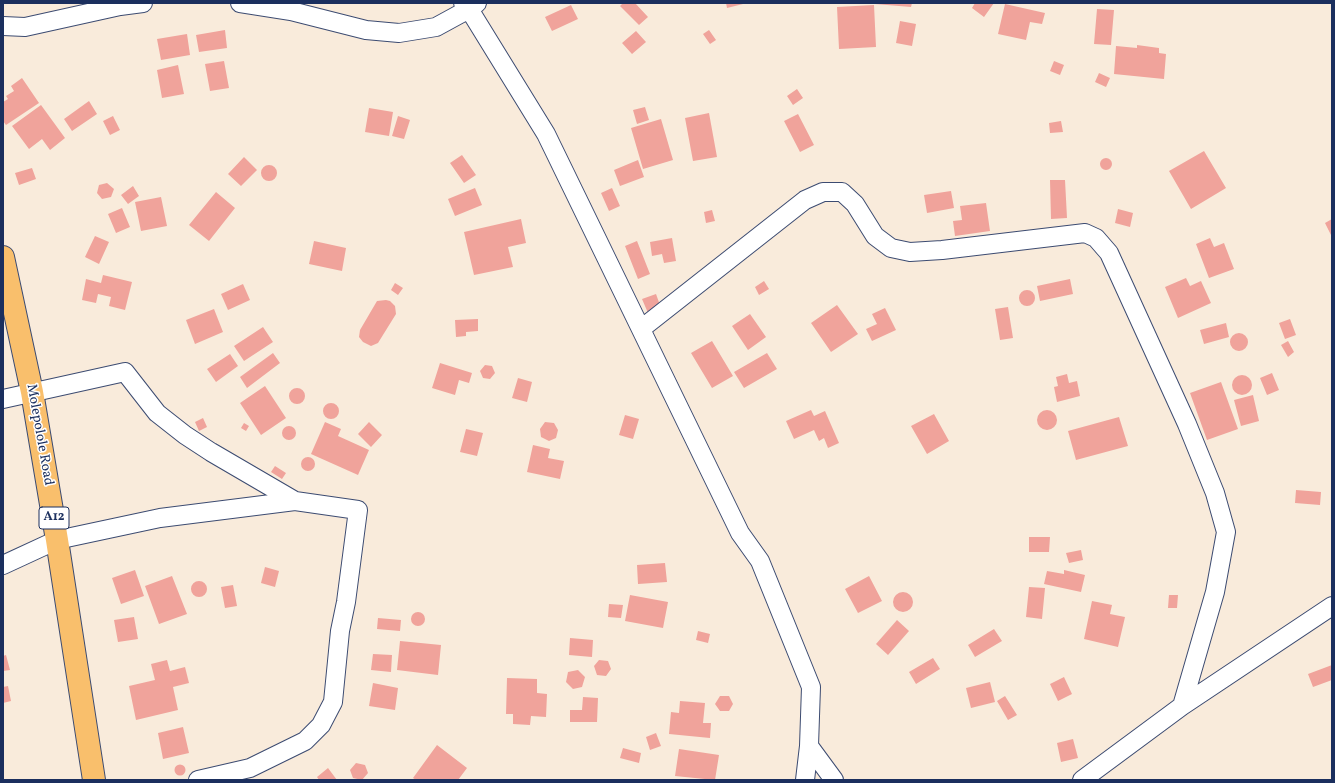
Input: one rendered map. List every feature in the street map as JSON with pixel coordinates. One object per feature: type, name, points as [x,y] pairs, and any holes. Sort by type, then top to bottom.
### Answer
[{"type":"main road","name":"Molepolole Road","points":[[3,257],[32,392],[57,540],[94,780]]},
{"type":"street","points":[[3,26],[26,27],[120,6],[143,3]]},
{"type":"street","points":[[240,3],[291,12],[366,30],[399,33],[436,27],[470,5],[546,134],[740,533],[760,561],[811,687],[809,746],[804,780]]},
{"type":"street","points":[[641,329],[805,200],[823,192],[842,192],[855,204],[875,236],[891,248],[910,252],[942,250],[1085,233],[1096,238],[1109,253],[1187,424],[1215,493],[1226,532],[1215,592],[1182,706]]},
{"type":"street","points":[[3,400],[32,392],[125,372],[157,413],[185,435],[211,452],[295,501]]},
{"type":"street","points":[[3,565],[57,540],[160,518],[295,501],[358,510],[346,602],[340,631],[333,702],[322,725],[305,741],[250,768],[198,780]]},
{"type":"street","points":[[1082,780],[1182,706],[1332,606]]},
{"type":"street","points":[[809,746],[834,780]]},
{"type":"building","points":[[623,3],[635,3],[648,17],[639,25],[620,6]]},
{"type":"building","points":[[726,3],[743,3],[743,4],[727,8]]},
{"type":"building","points":[[875,3],[912,3],[911,7]]},
{"type":"building","points":[[975,3],[994,3],[984,17],[972,8]]},
{"type":"building","points":[[1005,4],[1045,13],[1042,24],[1030,22],[1026,40],[998,34]]},
{"type":"building","points":[[571,5],[578,19],[552,31],[545,17]]},
{"type":"building","points":[[874,5],[876,47],[839,49],[837,7]]},
{"type":"building","points":[[1097,9],[1114,10],[1111,45],[1094,44]]},
{"type":"building","points":[[900,21],[916,24],[912,46],[896,43]]},
{"type":"building","points":[[225,30],[227,48],[199,52],[196,35]]},
{"type":"building","points":[[709,30],[716,40],[710,44],[703,34]]},
{"type":"building","points":[[636,31],[646,42],[632,54],[622,43]]},
{"type":"building","points":[[187,34],[190,55],[161,60],[157,39]]},
{"type":"building","points":[[1137,45],[1159,48],[1159,53],[1166,54],[1164,79],[1114,74],[1116,46],[1137,48]]},
{"type":"building","points":[[224,61],[229,88],[210,91],[205,64]]},
{"type":"building","points":[[1054,61],[1064,65],[1060,75],[1050,71]]},
{"type":"building","points":[[178,65],[184,94],[162,98],[157,70]]},
{"type":"building","points":[[1099,73],[1110,78],[1106,87],[1095,82]]},
{"type":"building","points":[[22,78],[39,103],[6,125],[3,121],[3,102],[8,99],[6,96],[14,91],[11,86]]},
{"type":"building","points":[[797,89],[803,98],[793,105],[787,96]]},
{"type":"building","points":[[89,101],[97,114],[72,131],[64,119]]},
{"type":"building","points":[[41,105],[65,138],[50,150],[42,139],[29,149],[12,126]]},
{"type":"building","points":[[645,107],[649,120],[637,124],[633,110]]},
{"type":"building","points":[[369,108],[393,112],[389,136],[365,132]]},
{"type":"building","points":[[709,113],[717,157],[693,161],[685,118]]},
{"type":"building","points":[[798,114],[814,145],[800,152],[784,121]]},
{"type":"building","points":[[113,116],[120,130],[110,135],[103,121]]},
{"type":"building","points":[[398,116],[410,120],[404,139],[392,136]]},
{"type":"building","points":[[661,119],[673,160],[643,169],[631,128]]},
{"type":"building","points":[[1061,121],[1063,132],[1050,133],[1049,123]]},
{"type":"building","points":[[1204,151],[1226,188],[1191,209],[1169,171]]},
{"type":"building","points":[[462,155],[476,175],[464,183],[450,163]]},
{"type":"building","points":[[244,157],[257,170],[241,186],[228,174]]},
{"type":"building","points":[[1104,158],[1108,158],[1112,164],[1108,170],[1104,170],[1100,166],[1100,162]]},
{"type":"building","points":[[638,160],[644,177],[620,186],[614,170]]},
{"type":"building","points":[[269,165],[275,167],[277,173],[275,179],[269,181],[263,179],[261,173],[263,167]]},
{"type":"building","points":[[32,168],[36,179],[19,185],[15,173]]},
{"type":"building","points":[[1050,180],[1065,180],[1067,218],[1051,219]]},
{"type":"building","points":[[107,183],[114,189],[111,197],[102,199],[97,193],[99,185]]},
{"type":"building","points":[[133,186],[139,196],[128,204],[121,195]]},
{"type":"building","points":[[475,188],[482,205],[455,216],[448,199]]},
{"type":"building","points":[[612,188],[620,206],[609,211],[601,193]]},
{"type":"building","points":[[951,191],[954,208],[927,213],[924,195]]},
{"type":"building","points":[[216,192],[235,208],[209,241],[189,225]]},
{"type":"building","points":[[161,197],[167,226],[141,231],[135,202]]},
{"type":"building","points":[[986,203],[990,231],[955,236],[953,221],[962,220],[960,206]]},
{"type":"building","points":[[122,208],[130,227],[116,233],[108,214]]},
{"type":"building","points":[[1118,209],[1133,213],[1130,227],[1115,223]]},
{"type":"building","points":[[712,210],[715,221],[706,223],[704,212]]},
{"type":"building","points":[[521,219],[526,243],[508,247],[513,267],[474,275],[464,232]]},
{"type":"building","points":[[1332,219],[1332,237],[1325,223]]},
{"type":"building","points":[[95,236],[109,242],[99,264],[85,257]]},
{"type":"building","points":[[672,238],[676,261],[664,263],[662,254],[652,256],[650,242]]},
{"type":"building","points":[[1210,238],[1214,247],[1224,243],[1234,269],[1209,278],[1196,244]]},
{"type":"building","points":[[314,241],[346,248],[342,271],[309,264]]},
{"type":"building","points":[[637,241],[650,274],[638,279],[625,246]]},
{"type":"building","points":[[103,275],[132,282],[125,310],[109,306],[111,297],[98,294],[96,303],[82,300],[86,279],[101,283]]},
{"type":"building","points":[[1186,278],[1190,286],[1201,281],[1211,303],[1178,318],[1165,287]]},
{"type":"building","points":[[1070,279],[1073,294],[1040,301],[1037,286]]},
{"type":"building","points":[[764,281],[769,289],[759,295],[755,287]]},
{"type":"building","points":[[395,283],[403,288],[398,295],[391,290]]},
{"type":"building","points":[[243,284],[250,300],[228,310],[221,294]]},
{"type":"building","points":[[1024,290],[1030,290],[1035,295],[1033,304],[1030,306],[1024,306],[1019,301],[1019,295]]},
{"type":"building","points":[[656,294],[661,308],[648,313],[642,299]]},
{"type":"building","points":[[377,301],[390,301],[395,306],[396,314],[378,343],[371,346],[363,342],[359,337],[360,330]]},
{"type":"building","points":[[837,305],[858,334],[831,352],[811,323]]},
{"type":"building","points":[[1008,307],[1013,338],[1000,340],[995,309]]},
{"type":"building","points":[[885,308],[896,330],[872,341],[866,329],[877,324],[872,314]]},
{"type":"building","points":[[214,309],[223,332],[195,344],[186,320]]},
{"type":"building","points":[[750,314],[766,337],[748,350],[732,326]]},
{"type":"building","points":[[478,319],[478,331],[466,332],[466,336],[456,337],[455,320]]},
{"type":"building","points":[[1290,319],[1296,335],[1285,339],[1279,323]]},
{"type":"building","points":[[1226,323],[1229,337],[1204,344],[1200,330]]},
{"type":"building","points":[[263,327],[273,342],[244,361],[234,346]]},
{"type":"building","points":[[1239,333],[1245,336],[1248,342],[1245,348],[1239,351],[1233,348],[1230,342],[1233,336]]},
{"type":"building","points":[[712,341],[733,376],[712,388],[691,353]]},
{"type":"building","points":[[1288,341],[1294,352],[1288,357],[1281,345]]},
{"type":"building","points":[[273,353],[280,363],[247,388],[240,377]]},
{"type":"building","points":[[767,353],[777,369],[744,388],[734,372]]},
{"type":"building","points":[[230,354],[238,366],[216,382],[207,369]]},
{"type":"building","points":[[440,363],[472,373],[469,383],[459,380],[455,395],[432,388]]},
{"type":"building","points":[[485,365],[492,366],[495,373],[490,379],[483,378],[480,371]]},
{"type":"building","points":[[1272,373],[1279,390],[1267,395],[1260,378]]},
{"type":"building","points":[[1067,374],[1069,383],[1077,381],[1080,396],[1057,402],[1054,387],[1058,386],[1056,377]]},
{"type":"building","points":[[1242,375],[1249,378],[1252,385],[1249,392],[1242,395],[1235,392],[1232,385],[1235,378]]},
{"type":"building","points":[[518,378],[532,382],[527,402],[512,398]]},
{"type":"building","points":[[1221,382],[1238,429],[1207,440],[1190,393]]},
{"type":"building","points":[[265,386],[286,418],[261,435],[240,403]]},
{"type":"building","points":[[297,388],[304,393],[305,396],[300,403],[297,404],[290,399],[289,396],[294,389]]},
{"type":"building","points":[[1253,395],[1259,421],[1241,426],[1234,400]]},
{"type":"building","points":[[331,403],[337,405],[339,411],[337,417],[331,419],[325,417],[323,411],[325,405]]},
{"type":"building","points":[[811,410],[814,416],[825,411],[839,443],[828,448],[824,438],[819,441],[814,430],[794,439],[786,421]]},
{"type":"building","points":[[1047,410],[1054,413],[1057,420],[1054,427],[1047,430],[1040,427],[1037,420],[1040,413]]},
{"type":"building","points":[[934,414],[949,441],[927,454],[911,426]]},
{"type":"building","points":[[625,415],[639,419],[633,439],[619,435]]},
{"type":"building","points":[[1119,417],[1128,446],[1076,460],[1068,431]]},
{"type":"building","points":[[203,418],[207,427],[199,431],[195,422]]},
{"type":"building","points":[[325,422],[341,429],[338,436],[369,450],[358,475],[311,454]]},
{"type":"building","points":[[369,422],[382,435],[371,447],[358,434]]},
{"type":"building","points":[[545,422],[554,423],[558,430],[556,438],[549,441],[541,437],[540,429]]},
{"type":"building","points":[[244,423],[249,426],[246,431],[241,428]]},
{"type":"building","points":[[286,426],[292,426],[296,430],[296,436],[292,440],[286,440],[282,436],[282,430]]},
{"type":"building","points":[[466,429],[483,433],[477,456],[460,452]]},
{"type":"building","points":[[533,445],[550,449],[548,458],[564,461],[560,479],[527,472]]},
{"type":"building","points":[[305,457],[311,457],[315,461],[315,467],[311,471],[305,471],[301,467],[301,461]]},
{"type":"building","points":[[275,466],[286,473],[282,479],[271,472]]},
{"type":"building","points":[[1296,490],[1321,492],[1320,505],[1295,503]]},
{"type":"building","points":[[1029,537],[1050,537],[1049,552],[1029,552]]},
{"type":"building","points":[[1081,550],[1083,560],[1069,563],[1066,553]]},
{"type":"building","points":[[665,563],[667,582],[638,584],[637,565]]},
{"type":"building","points":[[265,567],[279,571],[275,587],[261,583]]},
{"type":"building","points":[[135,570],[144,596],[121,604],[112,578]]},
{"type":"building","points":[[1064,570],[1085,575],[1081,592],[1044,584],[1047,571],[1064,574]]},
{"type":"building","points":[[172,576],[187,614],[159,624],[145,586]]},
{"type":"building","points":[[869,576],[882,601],[858,613],[845,589]]},
{"type":"building","points":[[199,581],[206,586],[207,589],[202,596],[199,597],[192,592],[191,589],[196,582]]},
{"type":"building","points":[[233,585],[237,606],[225,608],[221,587]]},
{"type":"building","points":[[1029,587],[1045,588],[1042,619],[1026,617]]},
{"type":"building","points":[[903,592],[910,595],[913,602],[910,609],[903,612],[896,609],[893,602],[896,595]]},
{"type":"building","points":[[630,595],[668,602],[663,628],[625,621]]},
{"type":"building","points":[[1169,595],[1178,595],[1177,608],[1168,608]]},
{"type":"building","points":[[1092,601],[1112,605],[1110,614],[1125,617],[1118,647],[1084,639]]},
{"type":"building","points":[[609,604],[623,605],[621,618],[608,617]]},
{"type":"building","points":[[415,612],[421,612],[425,616],[425,622],[421,626],[415,626],[411,622],[411,616]]},
{"type":"building","points":[[134,617],[138,639],[118,642],[114,620]]},
{"type":"building","points":[[378,618],[401,620],[400,631],[377,629]]},
{"type":"building","points":[[897,620],[909,631],[888,655],[876,644]]},
{"type":"building","points":[[994,629],[1002,641],[975,657],[968,645]]},
{"type":"building","points":[[698,631],[710,634],[708,643],[696,640]]},
{"type":"building","points":[[570,638],[593,640],[592,657],[569,655]]},
{"type":"building","points":[[400,641],[441,645],[438,675],[397,670]]},
{"type":"building","points":[[373,654],[392,655],[391,672],[371,670]]},
{"type":"building","points":[[6,655],[10,670],[3,671],[3,656]]},
{"type":"building","points":[[933,658],[940,669],[916,684],[909,672]]},
{"type":"building","points":[[167,660],[170,671],[185,667],[189,683],[173,687],[178,710],[136,720],[129,686],[155,680],[151,664]]},
{"type":"building","points":[[599,660],[608,661],[611,669],[606,676],[597,675],[594,666]]},
{"type":"building","points":[[1332,665],[1332,680],[1313,687],[1308,674]]},
{"type":"building","points":[[578,670],[585,677],[582,687],[573,689],[566,682],[568,672]]},
{"type":"building","points":[[1064,677],[1072,694],[1058,701],[1050,684]]},
{"type":"building","points":[[507,678],[537,679],[537,693],[547,694],[546,717],[531,716],[530,725],[513,724],[513,714],[506,714]]},
{"type":"building","points":[[990,682],[995,702],[971,708],[966,688]]},
{"type":"building","points":[[373,683],[398,688],[395,710],[369,706]]},
{"type":"building","points":[[8,686],[11,701],[3,703],[3,687]]},
{"type":"building","points":[[720,696],[729,696],[733,704],[729,711],[720,711],[715,704]]},
{"type":"building","points":[[1005,696],[1017,715],[1008,720],[997,701]]},
{"type":"building","points":[[583,697],[598,698],[597,722],[570,722],[570,710],[582,710]]},
{"type":"building","points":[[680,701],[705,703],[703,723],[711,723],[710,738],[669,734],[671,712],[679,713]]},
{"type":"building","points":[[183,727],[189,753],[163,759],[158,733]]},
{"type":"building","points":[[656,733],[661,746],[650,750],[646,737]]},
{"type":"building","points":[[1073,739],[1078,758],[1061,762],[1057,743]]},
{"type":"building","points":[[437,745],[467,768],[458,780],[416,780],[413,778]]},
{"type":"building","points":[[623,748],[641,753],[639,763],[620,758]]},
{"type":"building","points":[[679,749],[719,755],[715,780],[675,776]]},
{"type":"building","points":[[356,763],[365,765],[368,773],[362,780],[353,778],[350,770]]},
{"type":"building","points":[[180,764],[184,766],[186,770],[184,774],[180,776],[176,774],[174,770],[176,766]]},
{"type":"building","points":[[328,768],[337,780],[319,780],[317,777]]}]
